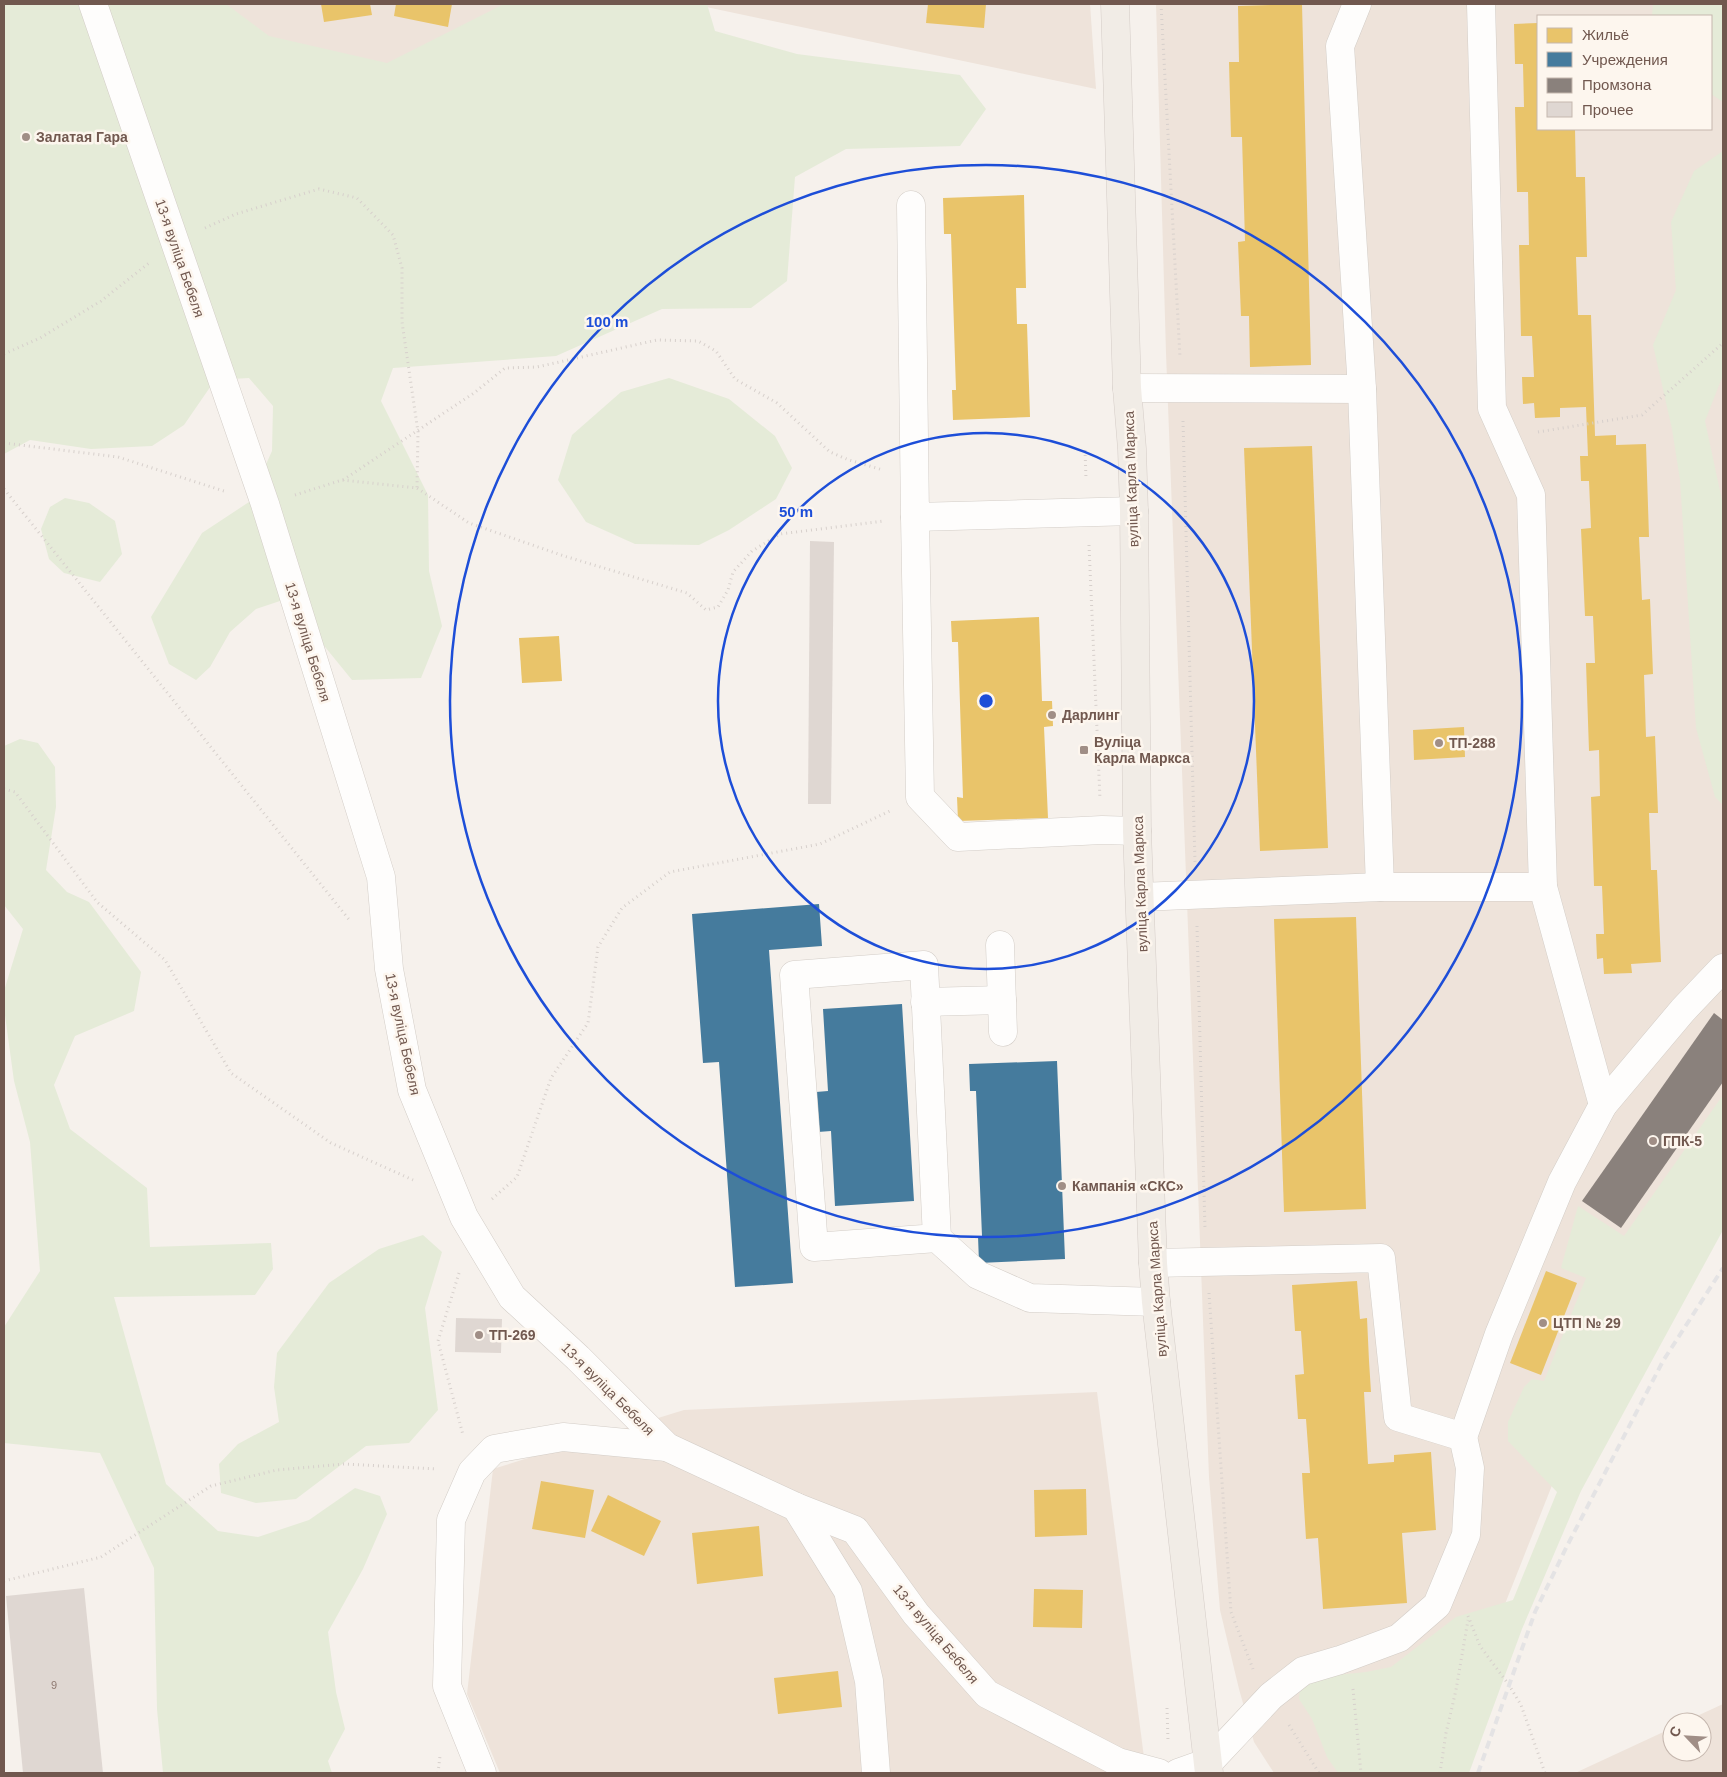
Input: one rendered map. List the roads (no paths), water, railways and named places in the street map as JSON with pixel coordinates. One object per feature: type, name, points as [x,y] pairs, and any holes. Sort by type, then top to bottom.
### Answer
[{"type":"main road","name":"вуліца Карла Маркса","points":[[1115,4],[1127,388],[1134,510],[1137,831],[1153,1263],[1156,1302],[1212,1769]]},
{"type":"street","name":"13-я вуліца Бебеля","points":[[93,4],[265,504],[381,877],[389,969],[412,1090],[464,1215],[512,1296],[578,1358],[667,1447],[796,1506],[855,1530],[916,1614],[987,1694],[1118,1762],[1159,1773]]},
{"type":"street","points":[[1357,4],[1340,46],[1362,389],[1380,887]]},
{"type":"street","points":[[1481,4],[1492,408],[1531,495],[1543,887],[1603,1105]]},
{"type":"street","points":[[911,205],[920,797],[958,837],[1102,830],[1137,831]]},
{"type":"street","points":[[1127,388],[1362,389]]},
{"type":"street","points":[[915,517],[1134,510]]},
{"type":"street","points":[[1140,897],[1380,887],[1543,887]]},
{"type":"street","points":[[1000,945],[1004,1032]]},
{"type":"street","points":[[937,1238],[924,965],[794,975],[814,1247],[937,1238],[978,1274],[1030,1298],[1156,1302]]},
{"type":"street","points":[[1178,1773],[1212,1769],[1271,1696],[1302,1672],[1399,1638],[1437,1606],[1466,1535],[1470,1468],[1463,1437],[1499,1334],[1562,1182],[1603,1105],[1683,1010],[1723,968]]},
{"type":"street","points":[[926,1002],[1002,1000]]},
{"type":"street","points":[[1153,1263],[1381,1258],[1398,1417],[1463,1437]]},
{"type":"street","points":[[482,1773],[447,1686],[451,1520],[472,1472],[494,1448],[563,1436],[667,1447]]},
{"type":"street","points":[[796,1506],[848,1591],[869,1681],[876,1773]]},
{"type":"railway","points":[[1478,1773],[1535,1612],[1567,1546],[1663,1361],[1723,1268]]},
{"type":"place","name":"Залатая Гара","points":[[26,137]]},
{"type":"place","name":"Дарлинг","points":[[1052,715]]},
{"type":"place","name":"ТП-288","points":[[1439,743]]},
{"type":"place","name":"Вуліца Карла Маркса","points":[[1084,750]]},
{"type":"place","name":"ГПК-5","points":[[1653,1141]]},
{"type":"place","name":"Кампанія «СКС»","points":[[1062,1186]]},
{"type":"place","name":"ЦТП № 29","points":[[1543,1323]]},
{"type":"place","name":"ТП-269","points":[[479,1335]]}]
